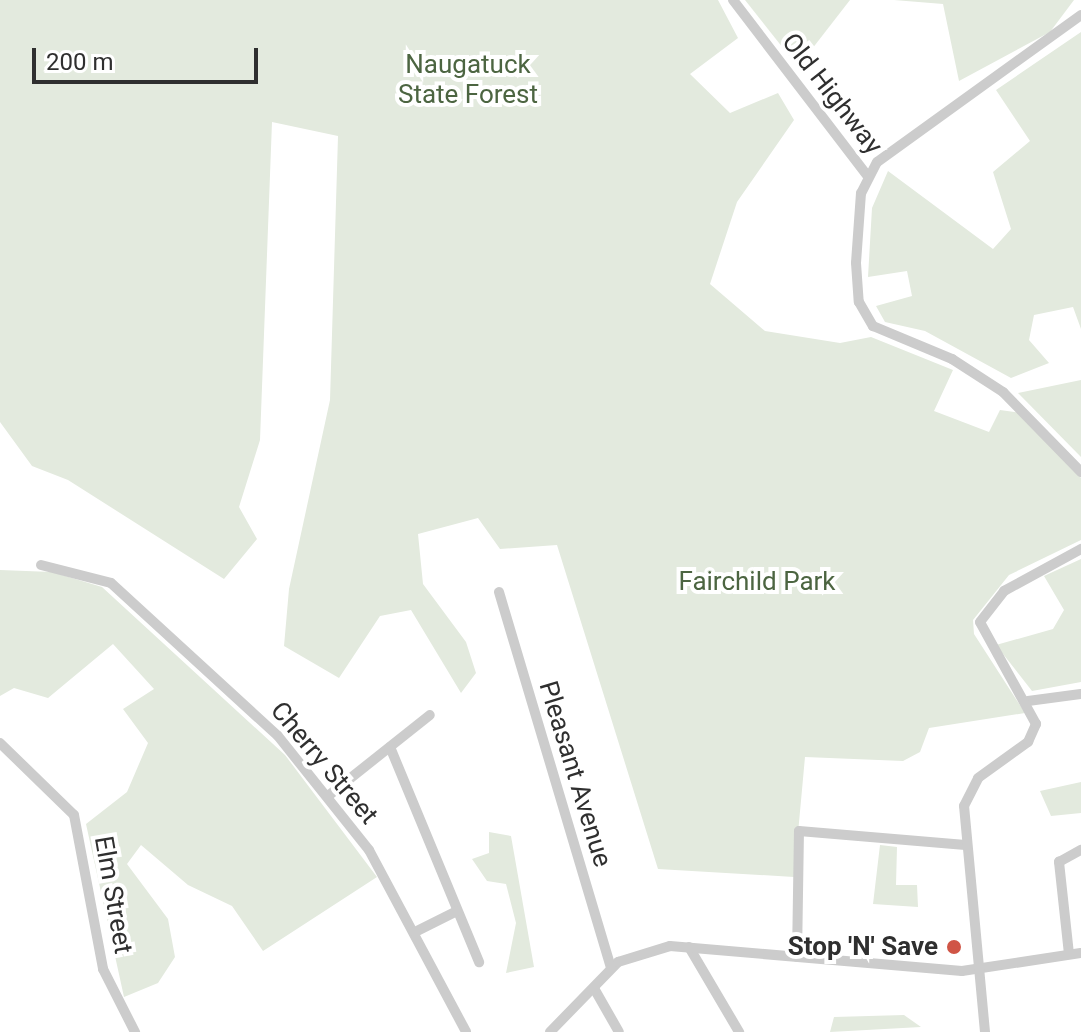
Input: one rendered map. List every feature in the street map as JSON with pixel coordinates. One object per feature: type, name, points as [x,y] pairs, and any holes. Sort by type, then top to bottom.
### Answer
[{"type":"street","name":"Old Highway","points":[[733,0],[867,175]]},
{"type":"street","points":[[1081,15],[908,137],[867,175],[856,263],[865,317],[1003,392],[1081,472]]},
{"type":"street","points":[[985,1032],[965,845],[971,788],[1033,735],[1028,701],[983,636],[982,617],[1022,578],[1081,549]]},
{"type":"street","name":"Cherry Street","points":[[41,565],[111,583],[272,730],[328,796],[415,932],[466,1032]]},
{"type":"street","name":"Pleasant Avenue","points":[[499,592],[611,967]]},
{"type":"street","points":[[1028,701],[1081,694]]},
{"type":"street","points":[[328,796],[430,715]]},
{"type":"street","name":"Elm Street","points":[[0,743],[74,815],[103,969],[135,1032]]},
{"type":"street","points":[[390,747],[479,962]]},
{"type":"street","points":[[797,957],[799,831],[965,845]]},
{"type":"street","points":[[550,1032],[595,990],[611,967],[640,951],[689,947],[962,971],[977,965],[1075,953],[1059,862],[1081,850]]},
{"type":"street","points":[[415,932],[457,911]]},
{"type":"street","points":[[689,947],[739,1032]]},
{"type":"street","points":[[595,990],[619,1032]]},
{"type":"green space","points":[[0,0],[718,0],[738,38],[690,74],[730,113],[778,93],[794,120],[737,202],[710,284],[765,331],[840,343],[871,337],[953,370],[934,411],[989,432],[1000,410],[1021,413],[1081,478],[1081,540],[1009,575],[973,620],[974,634],[1025,713],[929,728],[920,752],[903,761],[805,757],[794,877],[658,869],[557,545],[500,549],[478,518],[418,534],[423,584],[466,642],[476,673],[461,693],[411,610],[380,616],[339,678],[284,646],[289,589],[330,400],[338,136],[272,122],[260,440],[239,507],[257,539],[224,579],[68,480],[32,466],[0,422]]},
{"type":"green space","points":[[745,0],[850,0],[798,67]]},
{"type":"green space","points":[[894,0],[1074,0],[1050,32],[959,81],[943,4]]},
{"type":"green space","points":[[1081,32],[1081,329],[1073,307],[1034,315],[1029,340],[1049,363],[1011,378],[925,331],[885,322],[876,306],[912,296],[907,271],[868,277],[872,208],[888,171],[993,249],[1011,229],[993,172],[1030,141],[996,90]]},
{"type":"green space","points":[[1081,380],[1081,457],[1018,393]]},
{"type":"green space","points":[[1081,559],[1081,682],[1032,691],[996,645],[1053,629],[1064,610],[1044,576]]},
{"type":"green space","points":[[0,570],[52,572],[102,587],[285,755],[377,877],[263,951],[232,906],[188,885],[141,845],[127,864],[168,919],[175,957],[158,983],[124,997],[86,824],[127,792],[148,743],[123,709],[154,689],[113,644],[48,698],[14,688],[0,696]]},
{"type":"green space","points":[[1081,782],[1081,813],[1051,816],[1040,791]]},
{"type":"green space","points":[[489,832],[511,836],[534,967],[506,973],[516,923],[506,884],[487,881],[472,859],[489,853]]},
{"type":"green space","points":[[880,845],[897,847],[896,885],[917,885],[918,907],[873,904]]},
{"type":"green space","points":[[904,1015],[921,1027],[830,1032],[834,1017]]},
{"type":"place","name":"Stop 'N' Save","points":[[954,947]]},
{"type":"park label","name":"Naugatuck State Forest","points":[[468,80]]},
{"type":"park label","name":"Fairchild Park","points":[[757,582]]}]
